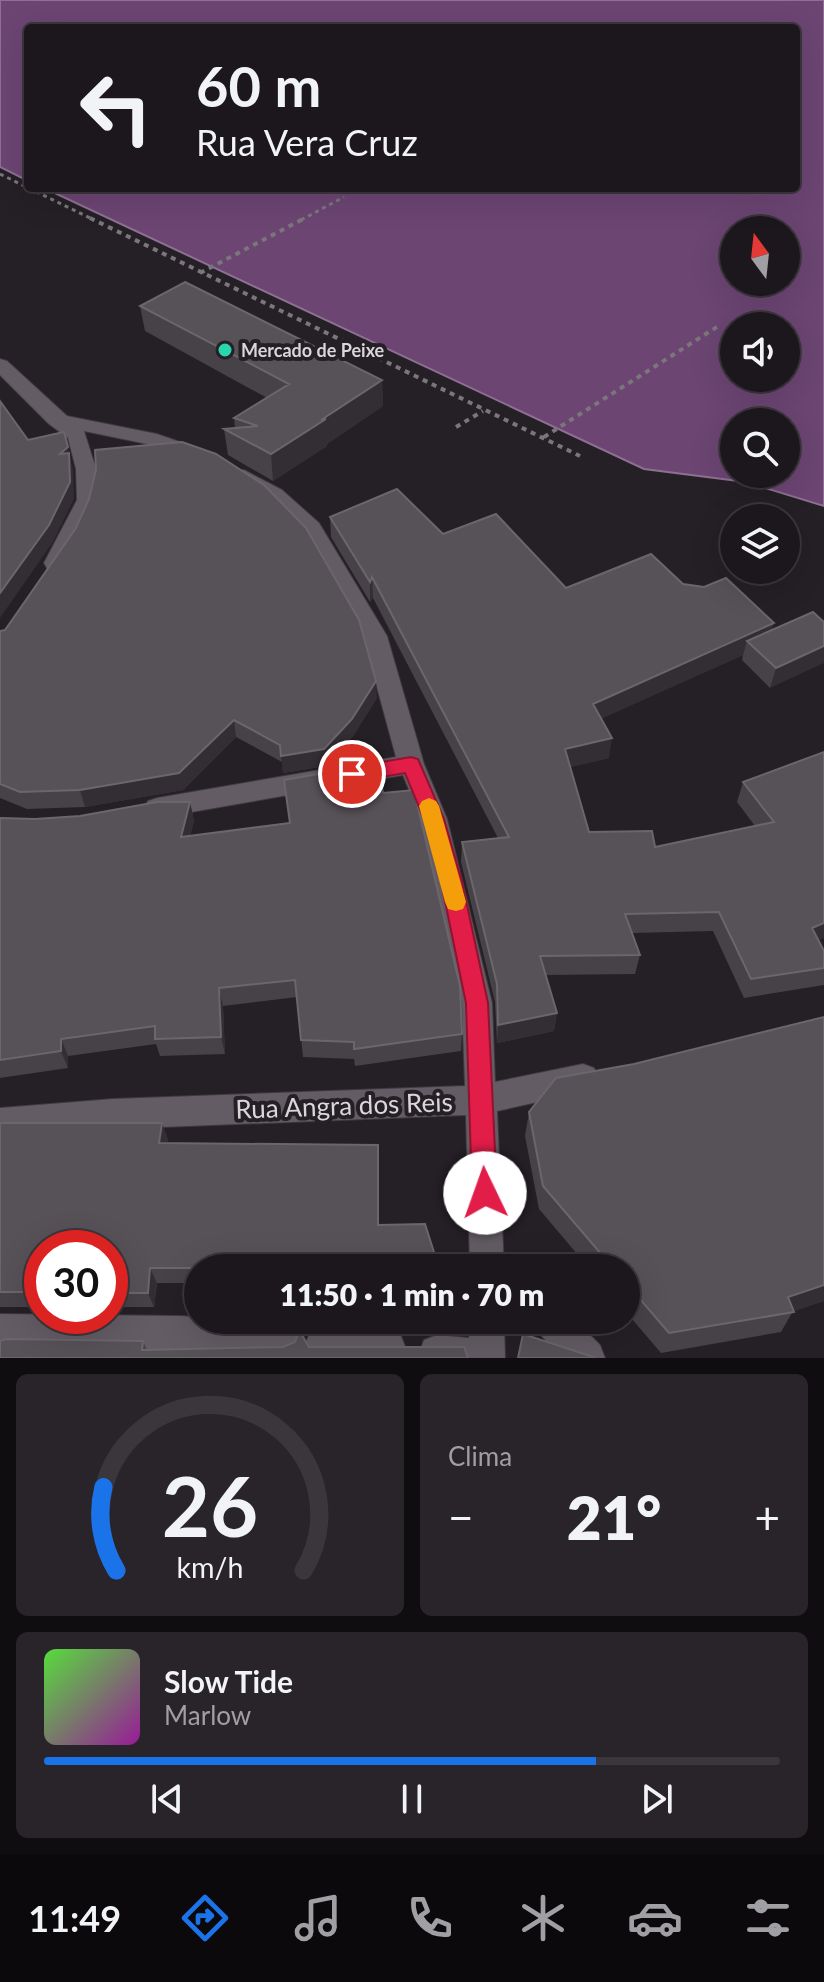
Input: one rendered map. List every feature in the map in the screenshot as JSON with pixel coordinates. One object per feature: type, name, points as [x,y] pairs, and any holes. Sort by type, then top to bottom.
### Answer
[{"type":"street","points":[[0,365],[56,420],[77,436],[86,469],[87,500],[66,546],[42,581]]},
{"type":"street","points":[[56,420],[157,440],[220,462],[275,495],[311,528],[375,636],[411,764],[434,819],[477,1003],[480,1100],[491,1254]]},
{"type":"street","points":[[132,813],[411,764]]},
{"type":"street","name":"Rua Angra dos Reis","points":[[0,1123],[113,1114],[480,1100],[618,1070]]},
{"type":"street","points":[[0,1332],[181,1334],[282,1342]]},
{"type":"street","points":[[323,1345],[487,1358],[487,1334]]},
{"type":"street","points":[[564,1334],[587,1358]]},
{"type":"path","points":[[0,174],[24,186]]},
{"type":"path","points":[[36,192],[580,456]]},
{"type":"path","points":[[199,273],[344,197]]},
{"type":"path","points":[[543,438],[720,325]]},
{"type":"path","points":[[456,427],[483,410]]},
{"type":"shaded area","points":[[0,0],[824,0],[824,506],[766,488],[800,488],[800,408],[720,408],[720,479],[644,469],[53,192],[800,192],[800,24],[24,24],[24,179],[0,167]]},
{"type":"building","points":[[185,282],[382,380],[271,454],[224,429],[258,426],[234,418],[289,384],[140,306]]},
{"type":"building","points":[[0,401],[28,440],[64,432],[68,447],[60,454],[69,453],[70,482],[49,525],[0,593]]},
{"type":"building","points":[[182,442],[216,454],[264,485],[306,528],[359,620],[376,681],[352,719],[324,749],[281,756],[280,745],[234,720],[179,773],[80,790],[20,792],[0,784],[0,631],[5,630],[76,528],[89,499],[96,470],[95,450]]},
{"type":"building","points":[[397,489],[443,534],[496,514],[566,588],[651,554],[683,584],[704,587],[720,580],[720,584],[732,584],[774,623],[593,704],[612,738],[565,749],[589,832],[652,831],[655,847],[774,822],[743,782],[824,752],[824,923],[812,928],[824,951],[824,968],[751,979],[719,912],[625,914],[640,955],[540,956],[557,1013],[498,1025],[497,984],[462,842],[509,837],[372,577],[370,582],[330,517]]},
{"type":"building","points":[[813,612],[824,622],[824,646],[776,668],[747,641]]},
{"type":"building","points":[[365,766],[369,785],[381,783],[383,793],[414,790],[460,986],[462,1034],[354,1049],[354,1042],[301,1040],[295,980],[219,988],[221,1037],[155,1039],[155,1026],[61,1039],[61,1051],[0,1060],[0,818],[80,816],[157,802],[190,802],[181,837],[290,823],[284,780]]},
{"type":"building","points":[[824,1017],[824,1285],[788,1297],[794,1312],[669,1333],[640,1299],[640,1254],[601,1254],[543,1186],[529,1112],[556,1078],[634,1064]]},
{"type":"building","points":[[0,1123],[162,1123],[159,1143],[378,1145],[378,1225],[425,1224],[435,1254],[184,1254],[184,1268],[150,1268],[148,1293],[128,1293],[128,1230],[24,1230],[24,1292],[0,1292]]},
{"type":"building","points":[[298,1334],[301,1334],[309,1347],[464,1347],[468,1358],[0,1358],[0,1341],[6,1339],[143,1341],[142,1350],[283,1347],[295,1342]]},
{"type":"building","points":[[523,1334],[596,1358],[518,1358]]},
{"type":"slow traffic","points":[[429,806],[456,902]]},
{"type":"place","name":"Mercado de Peixe","points":[[225,350]]},
{"type":"route","points":[[352,774],[411,764],[434,819],[477,1003],[485,1193]]}]
